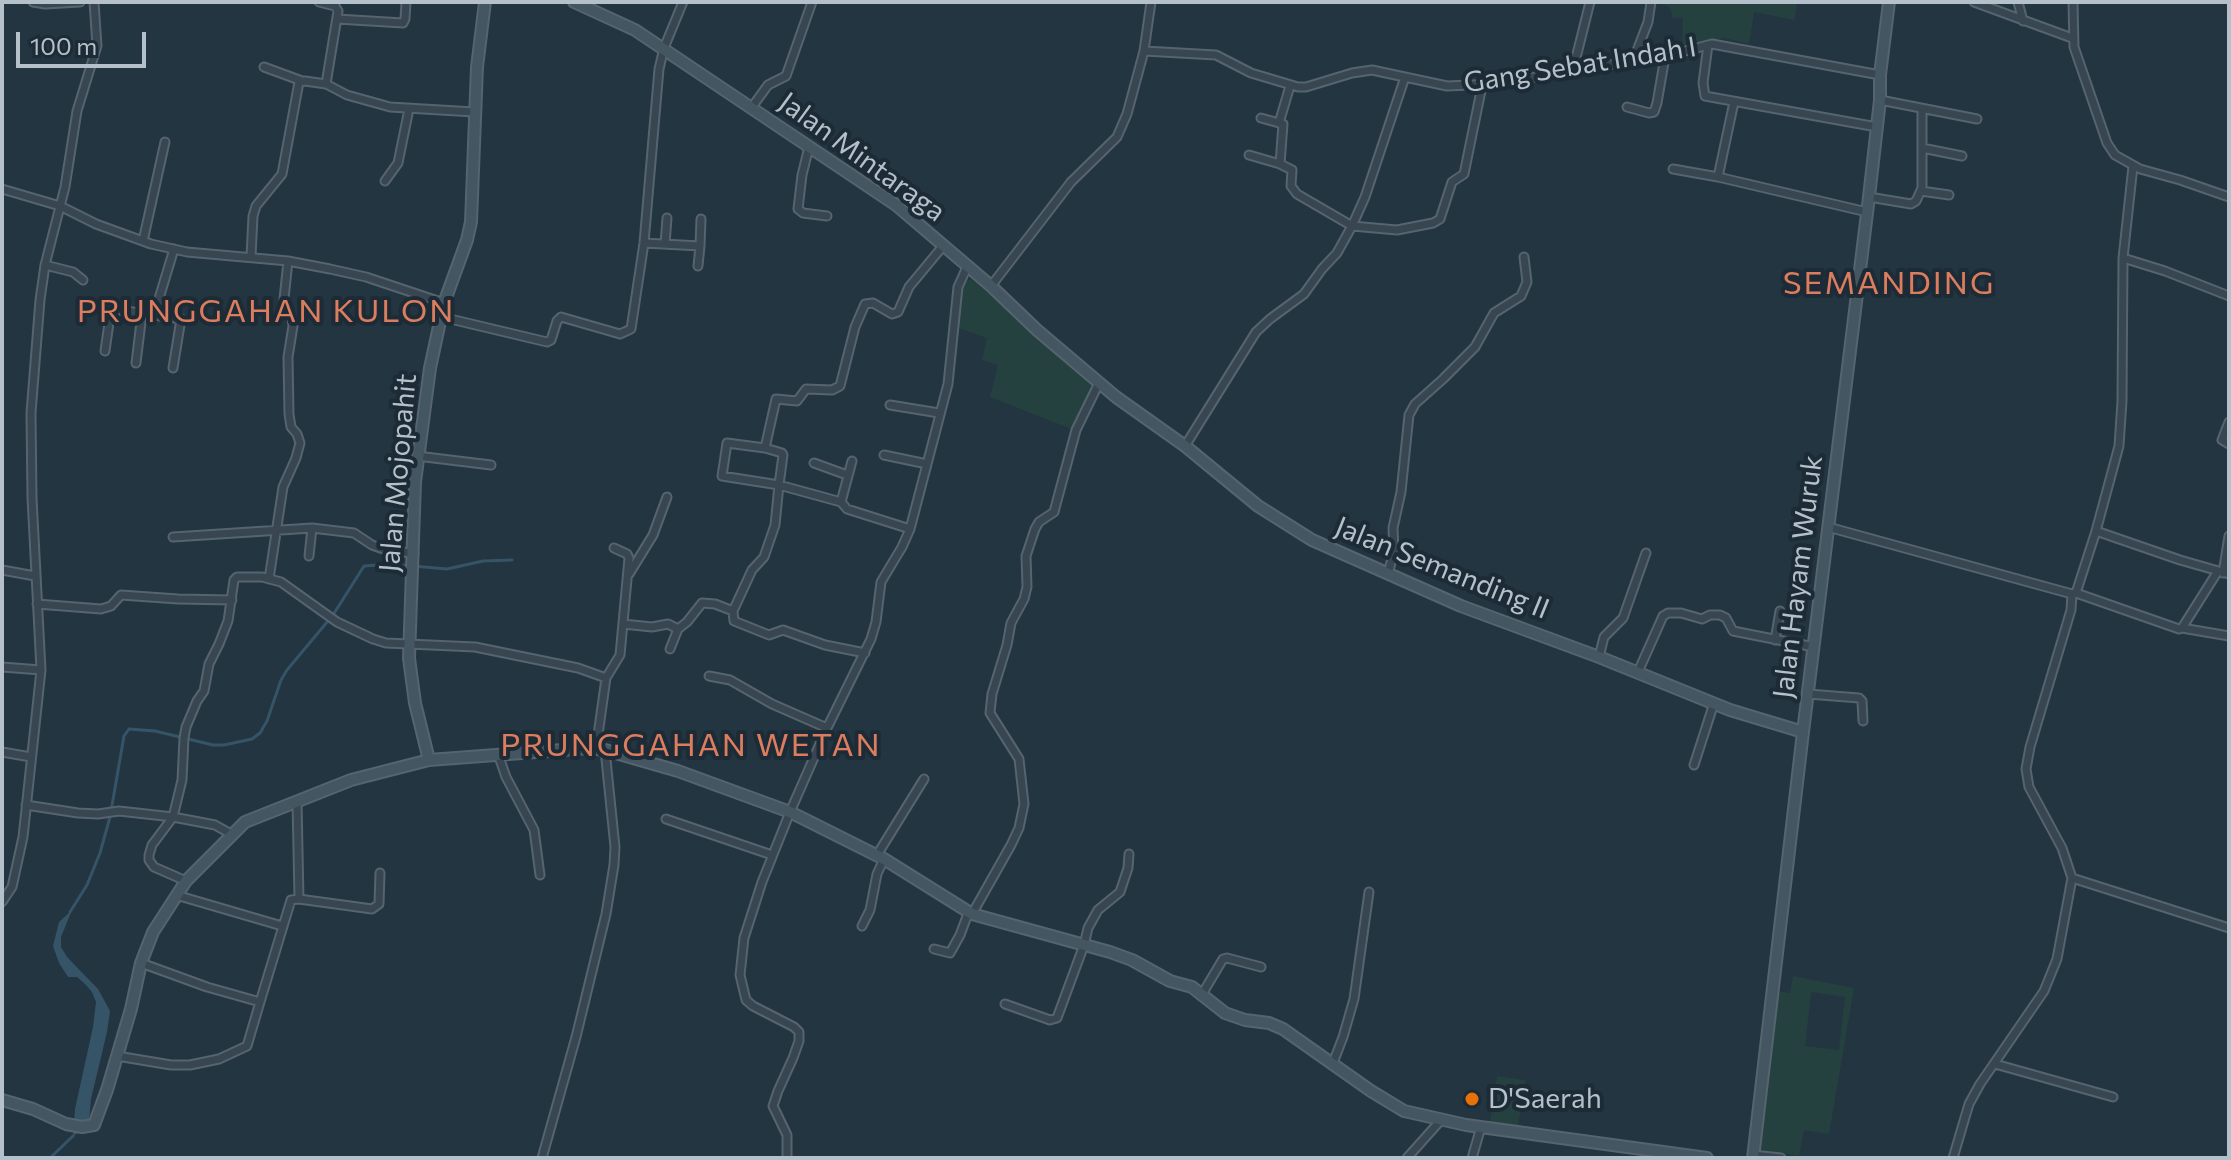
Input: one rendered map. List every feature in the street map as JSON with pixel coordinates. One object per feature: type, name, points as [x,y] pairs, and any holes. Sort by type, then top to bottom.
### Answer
[{"type":"street","points":[[33,2],[80,2]]},
{"type":"street","points":[[2,902],[12,887],[16,873],[41,670],[31,413],[45,265],[60,206],[77,111],[97,46],[94,2]]},
{"type":"street","points":[[319,2],[336,7],[338,11],[326,84]]},
{"type":"street","points":[[337,19],[403,23],[406,2]]},
{"type":"street","name":"Jalan Mojopahit","points":[[429,760],[415,703],[409,644],[417,456],[430,368],[444,303],[470,231],[474,112],[485,2]]},
{"type":"street","name":"Jalan Mintaraga","points":[[574,2],[598,7],[664,48],[896,205],[1099,383]]},
{"type":"street","points":[[442,317],[547,342],[551,340],[561,317],[620,334],[631,329],[644,243],[658,78],[664,48],[683,2]]},
{"type":"street","points":[[752,107],[768,85],[786,76],[812,2]]},
{"type":"street","points":[[991,286],[1071,182],[1117,137],[1127,114],[1144,51],[1151,2]]},
{"type":"street","points":[[1573,70],[1590,2]]},
{"type":"street","points":[[1633,61],[1648,22],[1651,2]]},
{"type":"street","name":"Jalan Hayam Wuruk","points":[[1753,1156],[1869,197],[1889,2]]},
{"type":"street","points":[[1974,2],[2072,38]]},
{"type":"street","points":[[2018,2],[2023,21]]},
{"type":"street","points":[[2073,2],[2072,38],[2081,73],[2107,143],[2115,155],[2133,166],[2229,197]]},
{"type":"street","points":[[1708,45],[1703,83],[1705,96],[1877,127]]},
{"type":"street","name":"Gang Sebat Indah I","points":[[1144,51],[1216,55],[1251,73],[1290,86],[1306,87],[1377,70],[1447,86],[1482,86],[1665,57],[1708,45],[1722,45],[1880,75]]},
{"type":"street","points":[[1627,107],[1654,112],[1665,57]]},
{"type":"street","points":[[264,67],[302,81],[326,84],[369,102],[409,109],[474,112]]},
{"type":"street","points":[[1185,446],[1256,332],[1304,294],[1337,253],[1365,197],[1405,77]]},
{"type":"street","points":[[251,257],[253,216],[256,206],[282,174],[298,86],[302,81]]},
{"type":"street","points":[[1279,123],[1290,86]]},
{"type":"street","points":[[1249,155],[1292,170],[1291,186],[1297,194],[1352,226],[1397,230],[1433,223],[1440,219],[1452,182],[1464,174],[1482,86]]},
{"type":"street","points":[[1880,100],[1977,119]]},
{"type":"street","points":[[1718,177],[1734,102]]},
{"type":"street","points":[[385,181],[398,163],[409,109]]},
{"type":"street","points":[[1869,197],[1911,204],[1916,201],[1921,191],[1922,109]]},
{"type":"street","points":[[1261,118],[1283,124],[1280,164]]},
{"type":"street","points":[[143,241],[165,142]]},
{"type":"street","points":[[809,147],[798,209],[803,213],[827,216]]},
{"type":"street","points":[[1922,148],[1962,156]]},
{"type":"street","points":[[1953,1158],[1969,1104],[2050,981],[2072,878],[2062,848],[2029,787],[2026,769],[2119,446],[2123,258],[2133,166]]},
{"type":"street","points":[[1673,169],[1867,212]]},
{"type":"street","points":[[2,189],[60,206],[96,224],[174,249],[288,261],[366,277],[444,303]]},
{"type":"street","points":[[1921,191],[1949,195]]},
{"type":"street","points":[[665,244],[667,218]]},
{"type":"street","points":[[698,266],[701,219]]},
{"type":"street","points":[[644,243],[700,246]]},
{"type":"street","points":[[765,448],[775,399],[797,401],[806,389],[832,390],[840,386],[855,327],[865,304],[873,303],[892,314],[898,312],[909,287],[943,246]]},
{"type":"street","points":[[154,315],[174,249]]},
{"type":"street","points":[[1388,574],[1393,558],[1393,528],[1400,501],[1407,423],[1411,410],[1475,347],[1494,313],[1521,296],[1527,282],[1524,257]]},
{"type":"street","points":[[2123,258],[2229,296],[2229,308]]},
{"type":"street","points":[[269,579],[283,487],[300,443],[291,427],[289,414],[288,357],[293,326],[284,299],[288,261]]},
{"type":"street","points":[[45,265],[73,272],[83,280]]},
{"type":"street","points":[[787,1158],[788,1138],[773,1104],[798,1044],[799,1032],[750,1004],[743,993],[740,975],[744,938],[790,812],[865,653],[876,622],[881,582],[910,529],[950,372],[958,287],[967,267]]},
{"type":"street","points":[[105,351],[111,309],[181,319],[173,368]]},
{"type":"street","points":[[136,363],[142,314]]},
{"type":"street","points":[[934,949],[950,953],[1019,828],[1024,804],[1019,759],[990,713],[992,694],[1011,623],[1024,599],[1027,587],[1026,556],[1035,529],[1039,522],[1054,512],[1076,430],[1099,383]]},
{"type":"street","name":"Jalan Semanding II","points":[[1099,383],[1185,446],[1258,506],[1331,550],[1461,606],[1714,703],[1803,732]]},
{"type":"street","points":[[890,405],[939,413]]},
{"type":"street","points":[[2229,422],[2222,440],[2229,444]]},
{"type":"street","points":[[865,653],[825,645],[783,630],[769,635],[734,621],[733,611],[752,570],[764,557],[775,525],[779,485],[783,455],[779,451],[727,442],[722,476],[779,485],[841,502],[850,511],[910,529]]},
{"type":"street","points":[[884,455],[927,464]]},
{"type":"street","points":[[417,456],[491,465]]},
{"type":"street","points":[[841,502],[852,461]]},
{"type":"street","points":[[814,463],[847,475]]},
{"type":"street","points":[[627,576],[653,535],[667,497]]},
{"type":"street","points":[[1828,527],[2074,594],[2177,629],[2229,636]]},
{"type":"street","points":[[309,556],[312,528]]},
{"type":"street","points":[[173,537],[312,528],[354,533],[380,549],[414,553]]},
{"type":"street","points":[[2096,531],[2223,573]]},
{"type":"street","points":[[2182,628],[2223,573],[2229,536]]},
{"type":"street","points":[[542,1158],[576,1037],[606,914],[614,865],[615,847],[601,749],[606,678],[620,655],[628,555],[614,548]]},
{"type":"street","points":[[1599,657],[1604,637],[1623,618],[1646,553]]},
{"type":"street","points":[[2,570],[35,576]]},
{"type":"street","points":[[186,881],[163,873],[149,860],[152,845],[173,817],[182,780],[186,727],[204,691],[209,664],[224,633],[237,577],[281,582],[337,622],[373,639],[397,644],[475,647],[578,668],[606,678]]},
{"type":"street","points":[[37,604],[101,609],[111,606],[121,595],[232,600]]},
{"type":"street","points":[[670,649],[678,629],[703,602],[733,611]]},
{"type":"street","points":[[1775,640],[1780,611]]},
{"type":"street","points":[[1638,672],[1663,616],[1668,613],[1702,619],[1720,615],[1726,618],[1733,631],[1814,647]]},
{"type":"street","points":[[623,624],[652,627],[668,624],[678,629]]},
{"type":"street","points":[[2,667],[41,670]]},
{"type":"street","points":[[709,676],[730,680],[772,704],[827,728]]},
{"type":"street","points":[[1808,694],[1859,698],[1862,701],[1863,721]]},
{"type":"street","points":[[1694,765],[1714,703]]},
{"type":"street","points":[[2,1100],[33,1109],[66,1124],[82,1127],[94,1125],[131,1009],[141,963],[153,932],[186,881],[231,834],[251,819],[351,780],[429,760],[581,748],[601,749],[678,771],[790,812],[881,857],[970,913],[1132,960],[1170,981],[1192,987],[1225,1013],[1283,1029],[1404,1111],[1481,1127],[1707,1158]]},
{"type":"street","points":[[2,752],[31,757]]},
{"type":"street","points":[[498,754],[506,777],[534,830],[540,875]]},
{"type":"street","points":[[862,926],[870,910],[881,857],[924,779]]},
{"type":"street","points":[[297,801],[299,899]]},
{"type":"street","points":[[26,805],[78,813],[119,811],[173,817],[215,825],[231,834]]},
{"type":"street","points":[[666,819],[772,855]]},
{"type":"street","points":[[1005,1004],[1050,1020],[1057,1018],[1095,914],[1124,885],[1129,854]]},
{"type":"street","points":[[117,1056],[190,1065],[219,1059],[247,1046],[291,900],[372,909],[379,904],[380,873]]},
{"type":"street","points":[[2072,878],[2229,928]]},
{"type":"street","points":[[1333,1063],[1354,999],[1369,892]]},
{"type":"street","points":[[176,895],[282,926]]},
{"type":"street","points":[[1201,996],[1223,959],[1261,967]]},
{"type":"street","points":[[141,963],[260,1002]]},
{"type":"street","points":[[1995,1064],[2113,1097]]},
{"type":"street","points":[[1407,1158],[1441,1120]]},
{"type":"street","points":[[1472,1158],[1481,1127]]},
{"type":"street","points":[[1753,1156],[1781,1158]]},
{"type":"green space","points":[[1651,2],[1797,2],[1795,20],[1754,12],[1749,44],[1724,38],[1682,45],[1683,18],[1673,18],[1666,5]]},
{"type":"green space","points":[[971,279],[1096,384],[1074,430],[990,397],[998,365],[982,360],[987,338],[956,327],[961,288]]},
{"type":"green space","points":[[1793,976],[1854,988],[1829,1134],[1804,1130],[1799,1156],[1756,1149],[1776,991],[1790,993]],"holes":[[[1811,992],[1845,997],[1839,1050],[1805,1046]]]},
{"type":"green space","points":[[1497,1076],[1525,1080],[1518,1126],[1490,1122]]},
{"type":"water","points":[[72,910],[61,937],[61,947],[98,989],[110,1011],[89,1122],[73,1136],[75,1109],[96,1002],[85,984],[77,977],[68,977],[53,946],[59,922]]},
{"type":"waterway","points":[[70,912],[87,885],[100,853],[110,817],[124,736],[129,729],[155,731],[213,745],[252,739],[267,721],[287,670],[333,615],[364,566],[390,564],[447,569],[483,561],[512,560]]},
{"type":"waterway","points":[[50,1158],[73,1136]]},
{"type":"place","name":"D'Saerah","points":[[1472,1099]]},
{"type":"district","name":"SEMANDING","points":[[1889,283]]},
{"type":"district","name":"PRUNGGAHAN KULON","points":[[266,311]]},
{"type":"district","name":"PRUNGGAHAN WETAN","points":[[691,745]]}]
